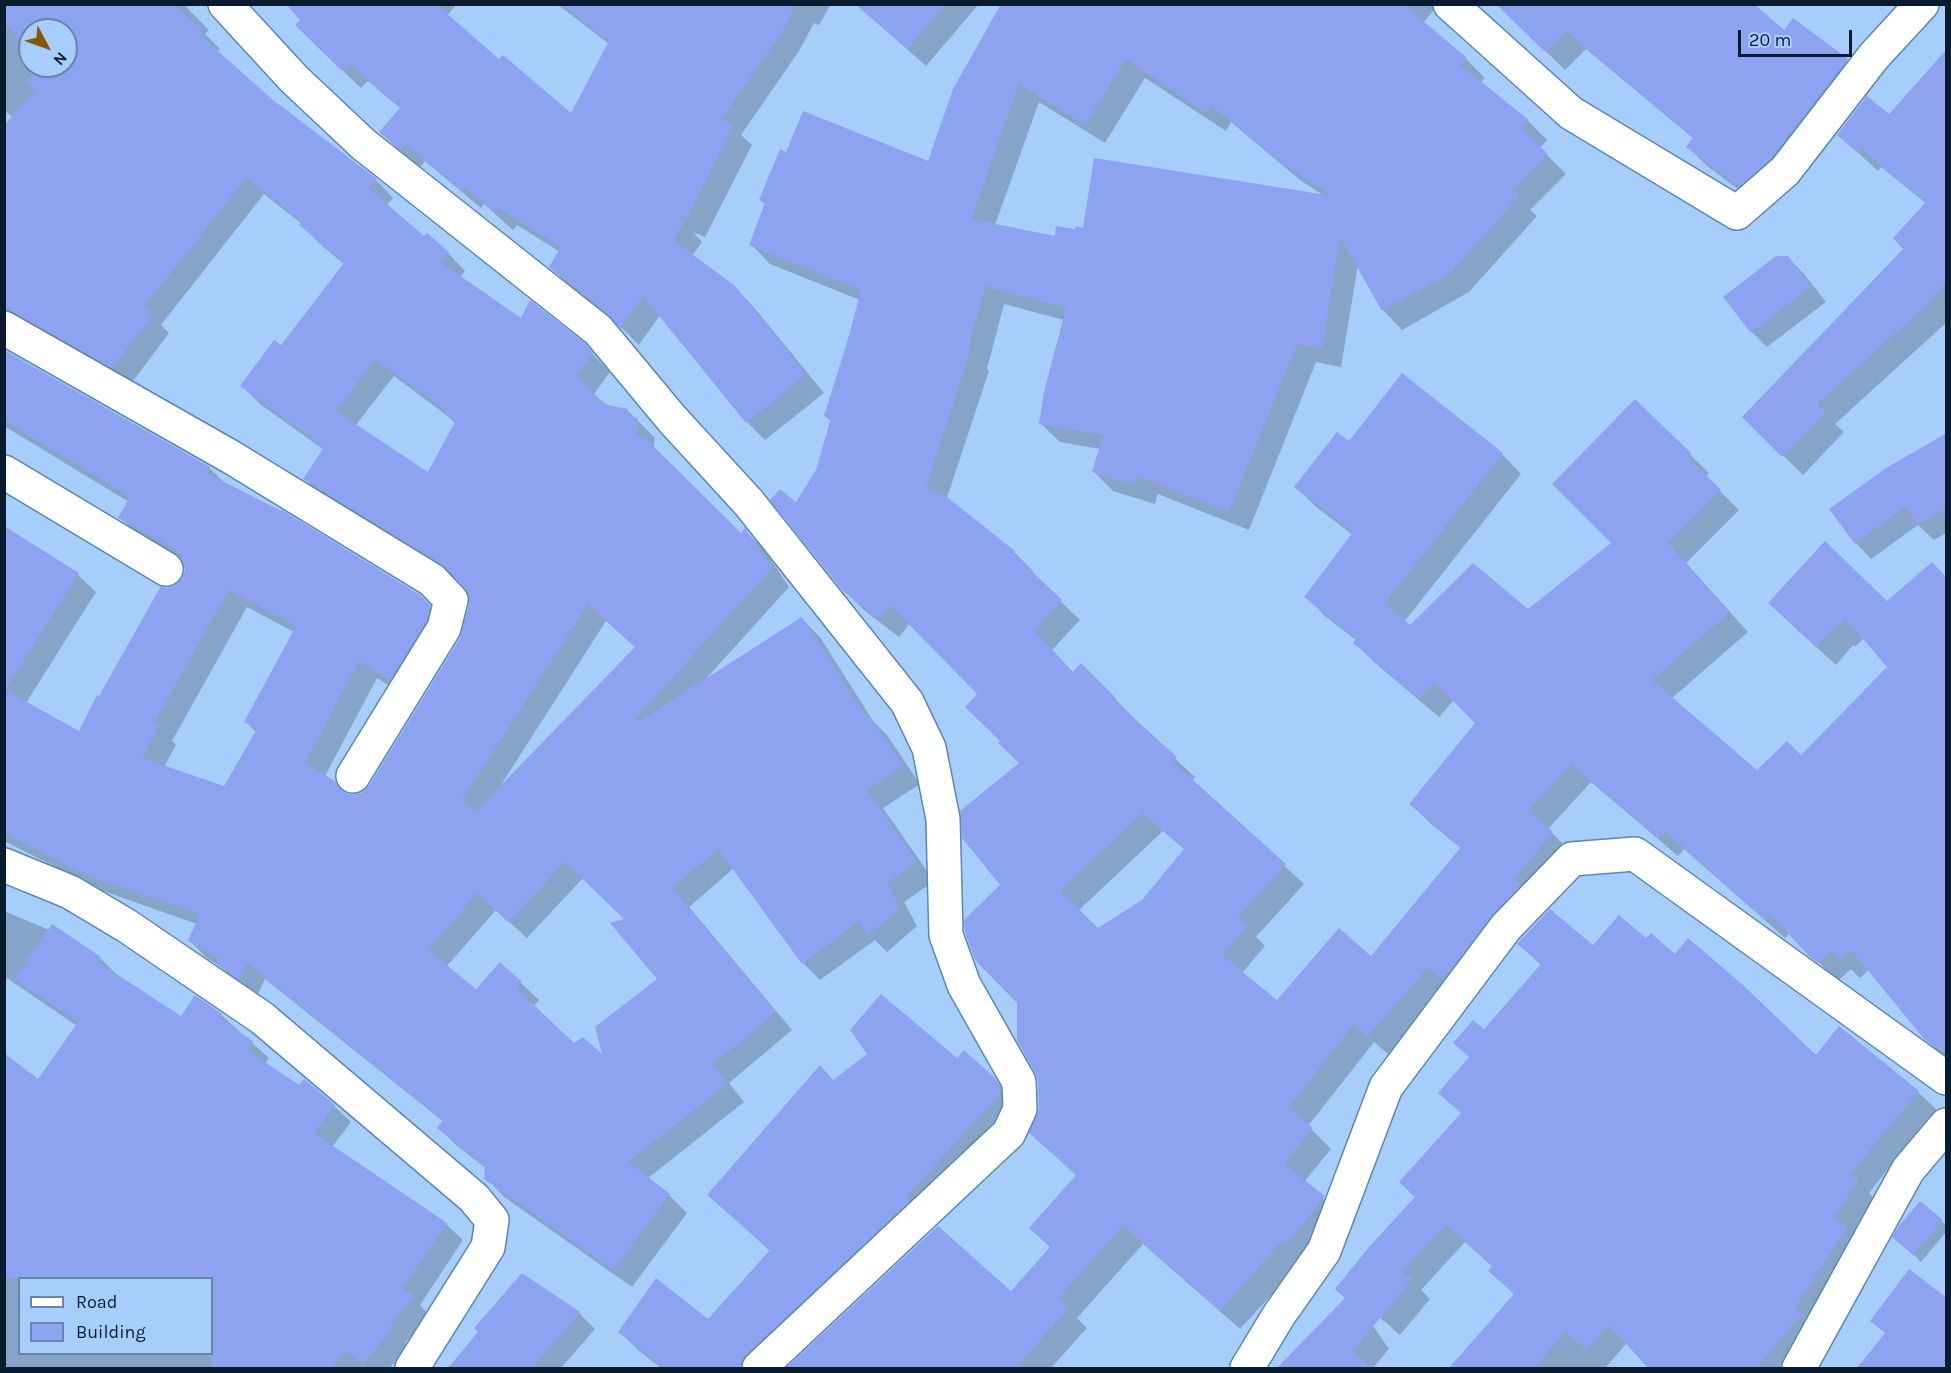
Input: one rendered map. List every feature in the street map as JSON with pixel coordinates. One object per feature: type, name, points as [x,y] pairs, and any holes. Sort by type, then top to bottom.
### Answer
[{"type":"street","points":[[225,4],[294,79],[363,144],[598,330],[672,419],[749,503],[900,693],[907,702],[929,748],[944,819],[946,935],[964,985],[1020,1082],[1020,1109],[1009,1132],[759,1368]]},
{"type":"street","points":[[1450,4],[1571,113],[1737,213],[1785,171],[1874,56],[1922,4]]},
{"type":"street","points":[[4,328],[231,458],[432,580],[451,600],[444,628],[354,776]]},
{"type":"street","points":[[4,472],[166,569]]},
{"type":"street","points":[[1247,1368],[1279,1315],[1324,1251],[1386,1087],[1506,927],[1572,859],[1635,854],[1947,1078]]},
{"type":"street","points":[[4,865],[70,892],[89,903],[127,926],[262,1018],[474,1198],[492,1220],[488,1247],[412,1368]]},
{"type":"street","points":[[1799,1368],[1908,1170],[1947,1125]]},
{"type":"building","points":[[4,4],[173,4],[203,30],[200,35],[273,100],[377,179],[368,188],[424,236],[427,233],[449,252],[440,262],[521,318],[530,300],[585,343],[593,353],[577,375],[599,399],[608,405],[628,409],[627,416],[638,418],[635,436],[645,438],[741,533],[745,528],[772,568],[635,719],[638,722],[802,617],[866,717],[869,715],[903,766],[867,790],[917,862],[887,883],[900,908],[868,935],[859,921],[802,964],[718,849],[672,888],[776,1012],[713,1064],[727,1084],[628,1162],[670,1194],[613,1270],[484,1179],[485,1166],[437,1128],[443,1120],[247,963],[239,980],[216,964],[219,959],[188,941],[200,914],[87,875],[4,833],[4,526],[79,573],[5,690],[79,731],[97,695],[99,696],[161,586],[166,588],[176,585],[185,569],[179,554],[175,552],[177,550],[118,518],[130,497],[4,420],[4,350],[210,467],[207,473],[282,510],[420,595],[430,605],[427,621],[390,680],[359,661],[305,763],[335,781],[344,792],[352,795],[361,793],[369,786],[460,638],[469,604],[469,596],[465,588],[442,564],[303,479],[324,447],[240,386],[274,340],[281,345],[344,263],[299,225],[302,221],[246,178],[144,307],[153,314],[112,368],[4,309],[4,125],[36,90],[26,81],[29,78],[78,78],[78,18],[18,18],[18,38],[4,23]],"holes":[[[375,359],[445,410],[443,413],[455,422],[428,472],[336,411]],[[229,590],[296,626],[244,722],[257,729],[224,786],[142,758],[159,725],[154,723]],[[588,604],[635,647],[476,811],[462,800]],[[565,862],[624,919],[610,923],[657,979],[595,1027],[602,1054],[583,1037],[574,1043],[516,988],[522,982],[500,962],[476,989],[428,950],[477,893],[508,922]]]},
{"type":"building","points":[[286,4],[436,4],[499,59],[503,55],[571,113],[609,41],[561,4],[796,4],[782,33],[721,119],[734,126],[686,219],[679,216],[684,223],[673,240],[734,285],[806,374],[746,423],[643,296],[620,328],[610,315],[549,267],[561,247],[498,208],[494,212],[465,187],[462,191],[406,144],[401,150],[379,132],[400,108],[349,63],[342,71],[295,25],[300,20]]},
{"type":"building","points":[[855,4],[946,4],[907,49]]},
{"type":"building","points":[[1001,4],[1403,4],[1467,58],[1460,65],[1529,120],[1521,128],[1548,154],[1512,190],[1519,196],[1450,273],[1382,311],[1340,237],[1322,348],[1297,344],[1229,512],[1138,476],[1136,485],[1092,472],[1103,435],[1039,424],[1044,392],[1066,308],[985,286],[968,350],[970,351],[926,488],[947,497],[1015,551],[1013,553],[1062,600],[1034,630],[1073,672],[1081,663],[1117,699],[1115,701],[1177,757],[1173,762],[1286,864],[1238,917],[1247,926],[1222,955],[1277,1000],[1339,928],[1371,956],[1461,847],[1409,804],[1475,723],[1434,682],[1419,699],[1353,643],[1356,638],[1304,597],[1353,532],[1294,487],[1337,432],[1349,441],[1402,373],[1503,453],[1385,603],[1410,625],[1473,563],[1528,609],[1611,543],[1552,484],[1635,399],[1691,453],[1688,457],[1721,490],[1668,543],[1730,612],[1652,680],[1757,770],[1787,741],[1801,755],[1887,667],[1845,618],[1835,629],[1833,627],[1816,647],[1768,603],[1825,541],[1887,601],[1932,562],[1947,578],[1947,1055],[1925,1040],[1851,950],[1840,960],[1831,951],[1818,963],[1770,914],[1765,920],[1665,831],[1658,838],[1571,764],[1528,811],[1553,832],[1514,879],[1521,885],[1491,916],[1443,980],[1428,967],[1368,1036],[1354,1024],[1288,1108],[1313,1128],[1284,1164],[1325,1196],[1286,1246],[1281,1242],[1220,1311],[1123,1225],[1058,1299],[1069,1308],[1015,1368],[786,1368],[938,1226],[1011,1291],[1050,1247],[1029,1228],[1076,1175],[1029,1133],[1039,1109],[1038,1081],[1017,1040],[1017,1003],[975,960],[965,932],[964,920],[1000,885],[962,838],[960,811],[1019,763],[965,707],[977,694],[890,605],[879,619],[843,591],[770,500],[780,489],[796,502],[816,470],[831,418],[824,416],[861,290],[749,245],[765,203],[759,200],[780,149],[786,152],[803,111],[928,161],[953,89]],"holes":[[[1126,59],[1206,113],[1211,105],[1279,161],[1333,196],[1094,158],[1083,228],[1056,226],[1055,236],[971,219],[1019,84],[1085,125]],[[1143,813],[1184,849],[1142,900],[1098,928],[1060,891]]]},
{"type":"building","points":[[1496,4],[1754,4],[1784,30],[1793,18],[1848,59],[1771,158],[1739,187],[1686,147],[1693,138],[1566,31],[1545,52]]},
{"type":"building","points":[[1947,49],[1947,282],[1935,297],[1817,404],[1826,412],[1782,457],[1742,417],[1903,249],[1893,238],[1926,202],[1861,149],[1858,153],[1837,135],[1867,96],[1889,114]]},
{"type":"building","points":[[1776,256],[1788,256],[1811,286],[1751,333],[1723,297]]},
{"type":"building","points":[[1947,433],[1947,508],[1917,525],[1906,506],[1855,544],[1829,509],[1886,468]]},
{"type":"building","points":[[1550,909],[1593,945],[1619,915],[1646,938],[1651,933],[1675,954],[1688,938],[1743,985],[1816,1055],[1839,1026],[1919,1091],[1850,1175],[1859,1180],[1833,1218],[1847,1227],[1795,1308],[1802,1314],[1756,1368],[1648,1368],[1609,1325],[1587,1350],[1565,1332],[1534,1368],[1449,1368],[1514,1294],[1488,1271],[1492,1266],[1446,1225],[1402,1271],[1412,1279],[1353,1351],[1371,1368],[1277,1368],[1345,1298],[1335,1289],[1369,1247],[1415,1197],[1399,1182],[1461,1113],[1438,1093],[1469,1057],[1453,1043],[1473,1020],[1484,1029],[1541,964],[1517,944]]},
{"type":"building","points":[[52,924],[101,957],[98,962],[181,1016],[195,995],[222,1014],[220,1018],[253,1041],[247,1050],[299,1085],[304,1079],[335,1105],[314,1133],[447,1223],[403,1288],[414,1297],[390,1325],[393,1328],[363,1364],[346,1351],[331,1368],[212,1368],[213,1277],[4,1278],[4,1053],[38,1079],[78,1022],[14,979]]},
{"type":"building","points":[[881,994],[957,1058],[964,1050],[996,1079],[1001,1093],[906,1197],[910,1201],[746,1354],[741,1362],[741,1368],[664,1368],[618,1332],[656,1278],[708,1319],[770,1250],[707,1195],[820,1065],[833,1080],[867,1054],[850,1030]]},
{"type":"building","points":[[1920,1201],[1943,1220],[1913,1255],[1892,1237]]},
{"type":"building","points":[[1909,1269],[1947,1298],[1947,1368],[1857,1368],[1885,1333],[1870,1321]]},
{"type":"building","points":[[522,1273],[580,1312],[532,1368],[448,1368],[478,1332],[474,1328]]}]
